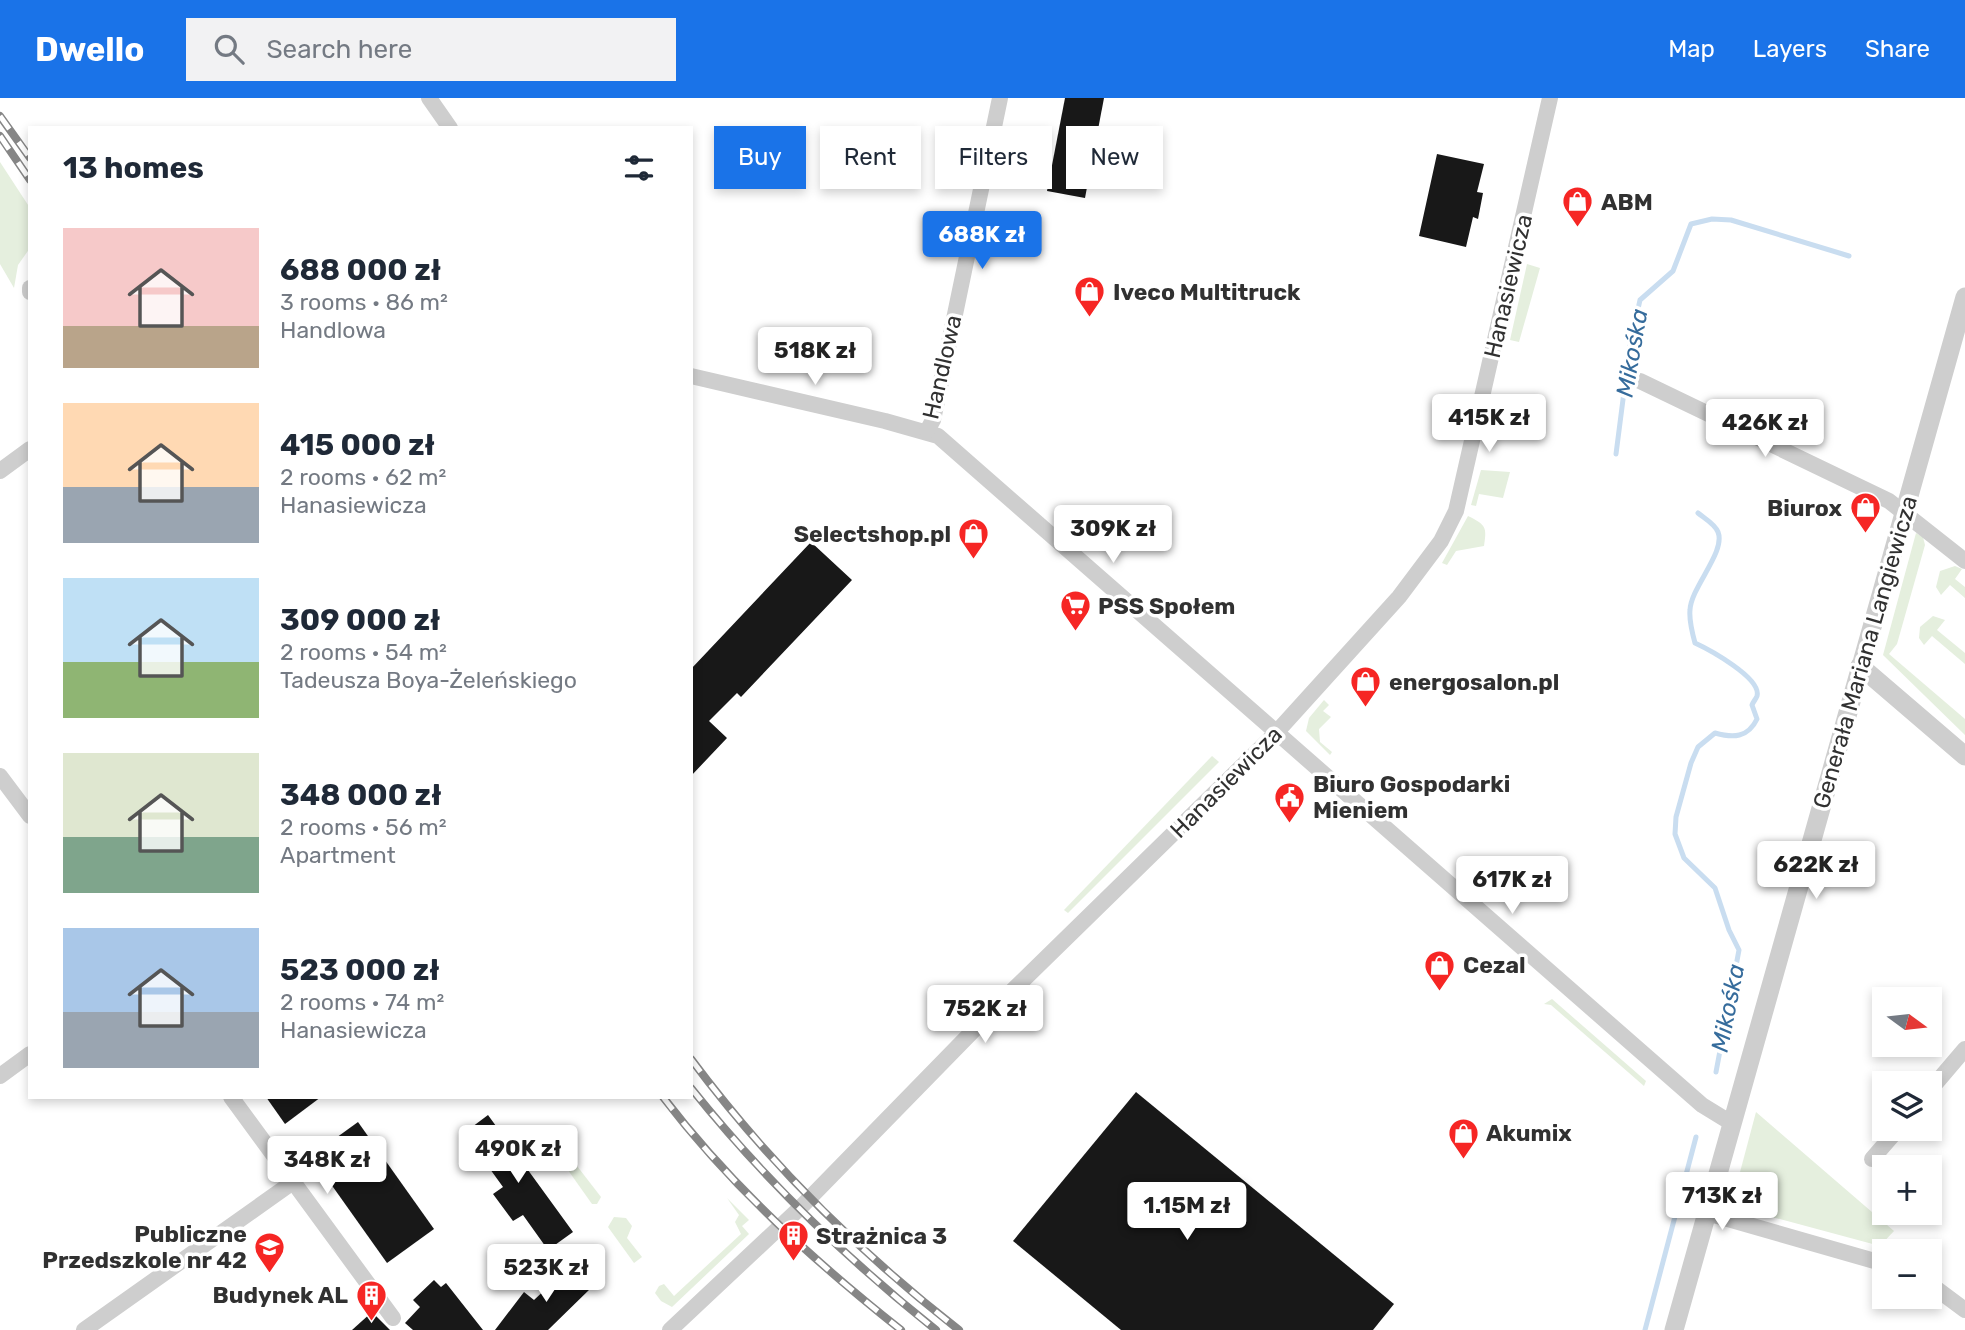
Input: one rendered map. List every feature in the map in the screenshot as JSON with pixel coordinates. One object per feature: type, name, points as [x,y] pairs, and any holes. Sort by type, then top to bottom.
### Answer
[{"type":"street","points":[[429,98],[449,126]]},
{"type":"street","name":"Handlowa","points":[[927,431],[933,420],[1000,98]]},
{"type":"street","name":"Hanasiewicza","points":[[670,1330],[806,1203],[1011,992],[1275,734],[1399,597],[1441,541],[1456,511],[1550,98]]},
{"type":"street","name":"Generała Mariana Langiewicza","points":[[1679,1327],[1707,1213],[1965,297]]},
{"type":"street","points":[[693,376],[927,431],[951,446],[1275,734],[1694,1098],[1733,1124]]},
{"type":"street","points":[[1640,381],[1791,452],[1905,512],[1965,561]]},
{"type":"street","points":[[0,471],[28,450]]},
{"type":"street","points":[[1860,666],[1965,756]]},
{"type":"street","points":[[0,776],[28,813]]},
{"type":"street","points":[[1942,1076],[1965,1049]]},
{"type":"street","points":[[0,1076],[28,1055]]},
{"type":"street","points":[[231,1099],[393,1318]]},
{"type":"street","points":[[1875,1155],[1888,1141]]},
{"type":"street","points":[[84,1330],[293,1182]]},
{"type":"street","points":[[1707,1213],[1872,1260]]},
{"type":"street","points":[[1942,1293],[1965,1310]]},
{"type":"green space","points":[[0,162],[28,205],[28,251],[18,265],[14,288],[0,264]]},
{"type":"green space","points":[[1527,264],[1540,268],[1519,342],[1510,340]]},
{"type":"green space","points":[[1481,470],[1510,472],[1503,498],[1479,494],[1476,506],[1471,505]]},
{"type":"green space","points":[[1468,516],[1484,527],[1484,546],[1456,551],[1447,565],[1442,563]]},
{"type":"green space","points":[[1916,533],[1923,537],[1925,545],[1897,644],[1889,654],[1965,719],[1965,735],[1883,655]]},
{"type":"green space","points":[[1955,566],[1962,569],[1955,579],[1965,587],[1965,598],[1950,585],[1941,595],[1936,587],[1940,571]]},
{"type":"green space","points":[[1933,616],[1945,620],[1937,630],[1965,653],[1965,664],[1932,636],[1924,645],[1919,638],[1920,627]]},
{"type":"green space","points":[[1324,700],[1329,705],[1323,711],[1331,717],[1319,729],[1320,742],[1332,752],[1330,755],[1306,731],[1309,718]]},
{"type":"green space","points":[[1212,756],[1219,762],[1068,913],[1064,910]]},
{"type":"green space","points":[[1552,999],[1646,1081],[1644,1086],[1551,1005],[1544,1004]]},
{"type":"green space","points":[[1756,1112],[1872,1212],[1872,1225],[1887,1225],[1894,1231],[1887,1239],[1872,1239],[1872,1244],[1731,1206]]},
{"type":"green space","points":[[560,1144],[601,1197],[597,1204],[592,1204],[553,1149]]},
{"type":"green space","points":[[727,1198],[749,1220],[742,1226],[749,1234],[672,1307],[661,1301],[655,1293],[659,1286],[664,1284],[674,1296],[741,1234],[735,1222],[739,1215]]},
{"type":"green space","points":[[614,1217],[626,1218],[632,1226],[627,1238],[642,1257],[634,1263],[608,1227]]},
{"type":"building","points":[[1065,98],[1104,98],[1099,126],[1066,126],[1066,189],[1087,189],[1085,198],[1047,191],[1052,189],[1052,165]]},
{"type":"building","points":[[1437,154],[1484,164],[1477,192],[1483,193],[1478,219],[1473,217],[1466,247],[1419,236]]},
{"type":"building","points":[[811,542],[852,580],[741,697],[737,693],[709,721],[727,738],[693,774],[693,667]]},
{"type":"building","points":[[1136,1092],[1394,1304],[1373,1330],[1121,1330],[1013,1241]]},
{"type":"building","points":[[267,1099],[318,1099],[285,1124]]},
{"type":"building","points":[[488,1115],[573,1232],[548,1250],[523,1215],[513,1221],[493,1194],[503,1187],[464,1133]]},
{"type":"building","points":[[358,1122],[434,1229],[387,1263],[311,1156]]},
{"type":"building","points":[[570,1266],[591,1288],[548,1330],[495,1330],[524,1292],[534,1300]]},
{"type":"building","points":[[434,1280],[441,1287],[446,1283],[483,1330],[413,1330],[405,1323],[420,1307],[413,1300]]},
{"type":"building","name":"Budynek AL","points":[[372,1312],[390,1330],[352,1330]]},
{"type":"waterway","name":"Mikośka","points":[[1616,454],[1630,345],[1640,300],[1673,271],[1691,224],[1712,219],[1731,220],[1849,256]]},
{"type":"waterway","name":"Mikośka","points":[[1698,513],[1714,526],[1719,540],[1713,559],[1692,601],[1690,618],[1695,643],[1743,673],[1756,689],[1757,696],[1752,705],[1757,719],[1749,730],[1734,736],[1715,733],[1698,747],[1676,817],[1675,834],[1684,858],[1715,888],[1729,930],[1739,950],[1716,1072]]},
{"type":"waterway","name":"Mikośka","points":[[1645,1330],[1696,1137]]},
{"type":"railway","points":[[0,116],[28,155]]},
{"type":"railway","points":[[0,136],[28,177]]},
{"type":"railway","points":[[693,1062],[751,1133],[816,1204],[886,1269],[959,1330]]},
{"type":"railway","points":[[693,1090],[776,1185],[807,1216],[870,1275],[936,1330]]},
{"type":"railway","points":[[665,1099],[745,1192],[805,1249],[901,1330]]},
{"type":"place","name":"ABM","points":[[1578,229]]},
{"type":"place","name":"Iveco Multitruck","points":[[1090,319]]},
{"type":"place","name":"Biurox","points":[[1865,535]]},
{"type":"place","name":"Selectshop.pl","points":[[974,561]]},
{"type":"place","name":"PSS Społem","points":[[1075,633]]},
{"type":"place","name":"energosalon.pl","points":[[1366,709]]},
{"type":"place","name":"Biuro Gospodarki Mieniem","points":[[1290,824]]},
{"type":"place","name":"Cezal","points":[[1440,992]]},
{"type":"place","name":"Akumix","points":[[1463,1160]]},
{"type":"place","name":"Strażnica 3","points":[[793,1263]]},
{"type":"place","name":"Publiczne Przedszkole nr 42","points":[[270,1274]]},
{"type":"place","name":"Budynek AL","points":[[371,1322]]}]
